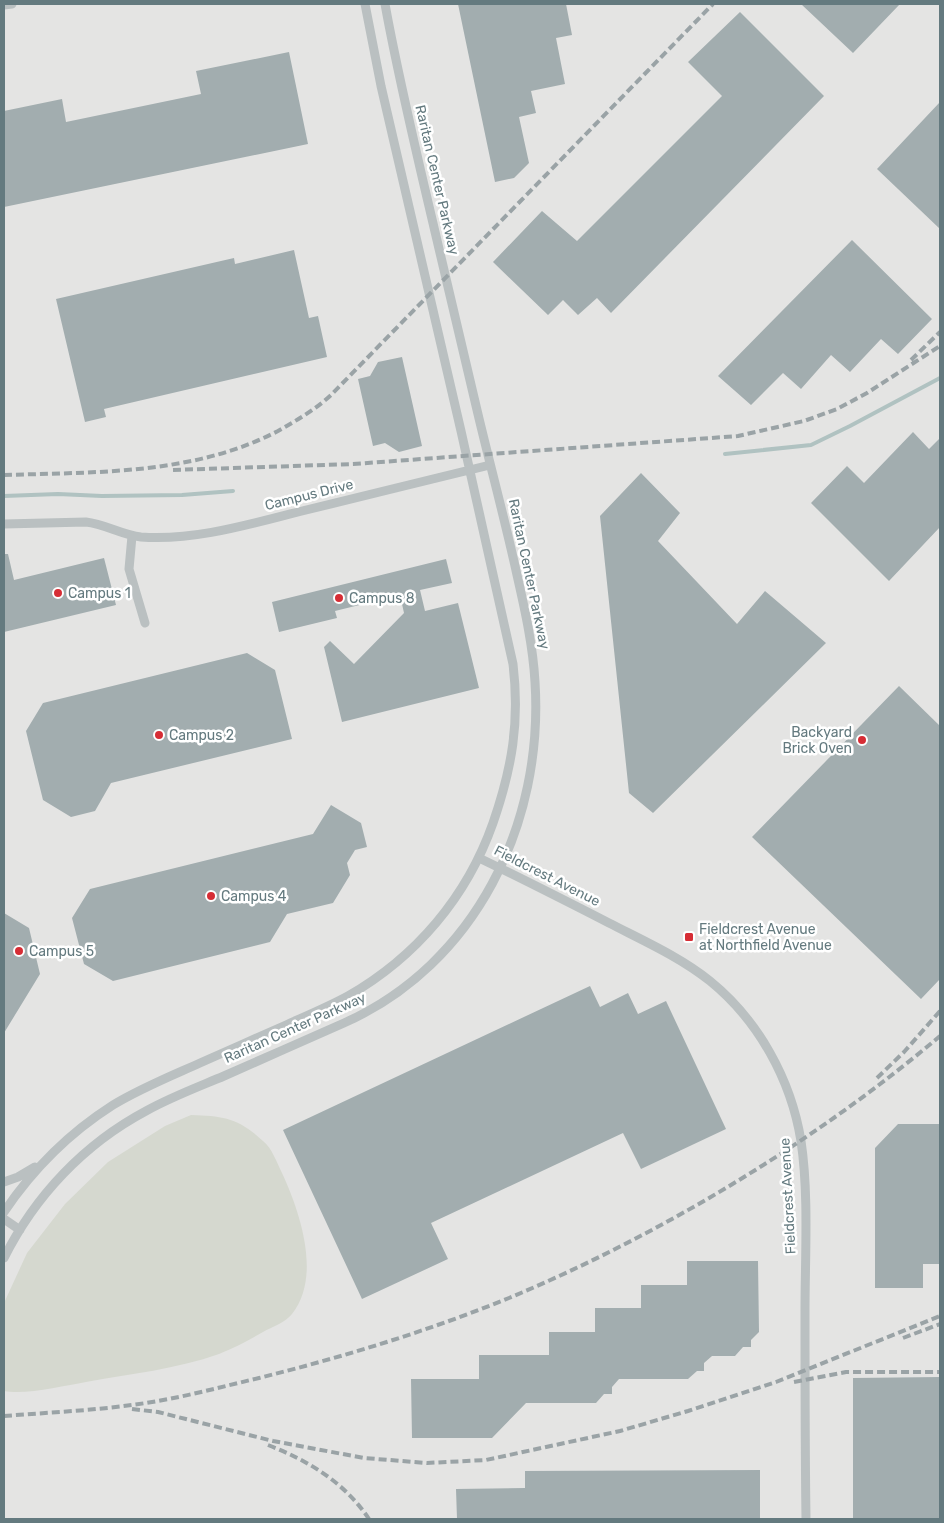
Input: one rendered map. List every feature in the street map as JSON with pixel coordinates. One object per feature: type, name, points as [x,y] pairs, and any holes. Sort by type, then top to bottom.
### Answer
[{"type":"street","points":[[4,6],[12,4]]},
{"type":"street","name":"Raritan Center Parkway","points":[[4,1212],[47,1158],[96,1117],[135,1093],[335,1003],[374,979],[402,957],[436,924],[466,882],[479,858],[496,813],[514,744],[516,700],[509,644],[381,86],[365,4]]},
{"type":"street","name":"Raritan Center Parkway","points":[[4,1258],[20,1230],[45,1194],[72,1165],[107,1136],[135,1117],[168,1100],[355,1018],[402,990],[436,961],[457,938],[483,902],[501,868],[518,822],[530,775],[535,736],[536,697],[534,664],[526,614],[400,82],[385,4]]},
{"type":"street","name":"Campus Drive","points":[[4,524],[86,522],[98,524],[132,536],[172,536],[210,532],[490,465]]},
{"type":"street","points":[[132,536],[129,569],[145,624]]},
{"type":"street","name":"Fieldcrest Avenue","points":[[479,858],[658,948],[702,975],[737,1007],[760,1036],[777,1066],[793,1106],[799,1128],[803,1160],[806,1519]]},
{"type":"street","points":[[4,1182],[26,1173],[47,1158]]},
{"type":"street","points":[[4,1219],[20,1230]]},
{"type":"shaded area","points":[[4,4],[940,4],[940,1519],[4,1519]]},
{"type":"shaded area","points":[[191,1115],[213,1116],[238,1123],[263,1141],[274,1156],[295,1206],[305,1244],[306,1281],[301,1299],[292,1314],[283,1322],[230,1349],[187,1364],[45,1390],[4,1391],[4,1303],[27,1253],[65,1204],[108,1162],[165,1126]]},
{"type":"building","points":[[458,4],[566,4],[572,35],[556,38],[565,84],[531,91],[536,113],[519,117],[529,163],[514,178],[495,182]]},
{"type":"building","points":[[801,4],[900,4],[853,53]]},
{"type":"building","points":[[740,12],[824,96],[611,313],[597,298],[578,315],[563,300],[548,315],[493,262],[542,211],[577,241],[722,96],[688,62]]},
{"type":"building","points":[[289,52],[308,144],[4,207],[4,111],[62,99],[66,122],[201,94],[196,71]]},
{"type":"building","points":[[940,102],[940,229],[877,169]]},
{"type":"building","points":[[852,240],[932,319],[898,354],[881,339],[850,372],[831,355],[801,389],[783,373],[751,405],[718,376]]},
{"type":"building","points":[[294,250],[309,318],[318,316],[327,357],[104,409],[106,417],[85,422],[56,299],[234,258],[235,264]]},
{"type":"building","points":[[402,357],[422,446],[399,452],[385,443],[373,446],[358,379],[370,376],[378,362]]},
{"type":"building","points":[[913,432],[929,449],[940,438],[940,527],[889,581],[811,503],[847,466],[864,483]]},
{"type":"building","points":[[641,473],[680,513],[658,541],[737,624],[765,591],[826,643],[653,813],[629,793],[600,516]]},
{"type":"building","name":"Campus 1","points":[[4,554],[8,554],[14,580],[104,558],[116,605],[4,632]]},
{"type":"building","points":[[446,559],[452,583],[420,590],[425,611],[458,603],[479,688],[342,722],[324,647],[330,641],[354,664],[404,613],[400,595],[335,611],[337,618],[279,632],[272,602]]},
{"type":"building","name":"Campus 2","points":[[247,653],[275,670],[292,739],[111,783],[95,811],[71,817],[43,800],[26,731],[43,703]]},
{"type":"building","points":[[899,686],[940,726],[940,979],[921,999],[752,837]]},
{"type":"building","name":"Campus 4","points":[[331,805],[361,823],[367,847],[355,850],[347,863],[350,875],[333,903],[287,914],[270,942],[113,981],[84,964],[72,918],[90,889],[313,834]]},
{"type":"building","name":"Campus 5","points":[[4,913],[29,928],[40,974],[4,1033]]},
{"type":"building","points":[[590,986],[600,1007],[628,993],[638,1014],[666,1001],[726,1129],[641,1169],[623,1133],[431,1223],[448,1259],[362,1299],[283,1130]]},
{"type":"building","points":[[898,1124],[940,1124],[940,1264],[923,1264],[923,1288],[875,1288],[875,1148]]},
{"type":"building","points":[[687,1261],[758,1261],[759,1332],[751,1340],[751,1347],[743,1347],[735,1356],[712,1356],[704,1363],[704,1371],[697,1371],[688,1379],[619,1379],[612,1387],[612,1394],[604,1394],[596,1403],[526,1403],[492,1438],[412,1438],[411,1379],[479,1379],[479,1355],[549,1355],[549,1332],[595,1332],[595,1308],[641,1308],[641,1285],[687,1285]]},
{"type":"building","points":[[940,1377],[940,1519],[853,1519],[853,1378]]},
{"type":"building","points":[[760,1470],[760,1519],[457,1519],[456,1489],[525,1488],[525,1471]]},
{"type":"waterway","points":[[725,454],[811,445],[940,378]]},
{"type":"waterway","points":[[4,496],[58,494],[102,496],[182,495],[233,491]]},
{"type":"railway","points":[[4,475],[109,471],[178,463],[212,456],[246,445],[278,431],[306,414],[331,395],[713,4]]},
{"type":"railway","points":[[911,360],[940,332]]},
{"type":"railway","points":[[173,470],[353,464],[738,436],[804,421],[837,409],[867,393],[940,346]]},
{"type":"railway","points":[[877,1078],[904,1052],[940,1011]]},
{"type":"railway","points":[[4,1416],[120,1407],[196,1393],[291,1370],[354,1352],[448,1321],[509,1298],[623,1245],[735,1183],[842,1112],[940,1036]]},
{"type":"railway","points":[[132,1409],[158,1412],[273,1441],[364,1458],[427,1463],[486,1460],[620,1431],[688,1411],[776,1382],[940,1316]]},
{"type":"railway","points":[[903,1338],[940,1324]]},
{"type":"railway","points":[[794,1382],[846,1372],[940,1372]]},
{"type":"railway","points":[[268,1445],[298,1458],[324,1474],[348,1494],[369,1519]]},
{"type":"place","name":"Campus 1","points":[[58,593]]},
{"type":"place","name":"Campus 8","points":[[339,598]]},
{"type":"place","name":"Campus 2","points":[[159,735]]},
{"type":"place","name":"Backyard Brick Oven","points":[[862,740]]},
{"type":"place","name":"Campus 4","points":[[211,896]]},
{"type":"place","name":"Fieldcrest Avenue at Northfield Avenue","points":[[689,937]]},
{"type":"place","name":"Campus 5","points":[[19,951]]}]
